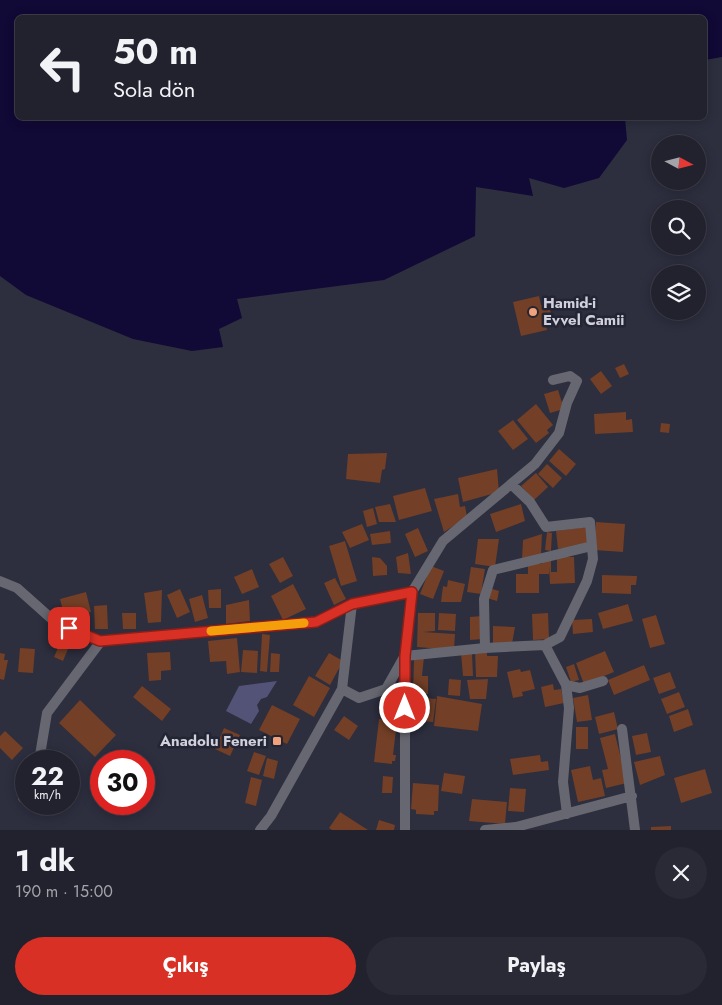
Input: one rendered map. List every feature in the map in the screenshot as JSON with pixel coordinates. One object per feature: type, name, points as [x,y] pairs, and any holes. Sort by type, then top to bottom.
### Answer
[{"type":"street","points":[[405,830],[405,656],[412,592],[443,541],[535,464],[559,433],[567,404],[577,381],[570,376],[553,380]]},
{"type":"street","points":[[405,656],[485,648],[545,645],[560,637],[574,611],[593,559],[590,522],[546,527],[530,502],[511,484]]},
{"type":"street","points":[[485,648],[484,599],[493,570],[592,546]]},
{"type":"street","points":[[0,581],[17,588],[54,622],[100,641],[316,622],[352,604],[412,592]]},
{"type":"street","points":[[260,830],[271,816],[342,689],[352,604]]},
{"type":"street","points":[[41,750],[47,713],[100,641]]},
{"type":"street","points":[[545,645],[566,684],[569,708],[563,782],[567,814]]},
{"type":"street","points":[[342,689],[359,698],[386,689],[405,656]]},
{"type":"street","points":[[566,684],[580,688],[603,681]]},
{"type":"street","points":[[622,730],[636,830]]},
{"type":"street","points":[[485,830],[516,827],[632,796]]},
{"type":"shaded area","points":[[0,0],[722,0],[722,57],[707,60],[707,15],[15,15],[15,120],[625,120],[627,140],[599,178],[564,188],[529,178],[533,196],[476,187],[475,236],[384,280],[237,299],[242,318],[219,329],[223,347],[192,351],[133,339],[26,295],[0,276]]},
{"type":"shaded area","points":[[277,681],[267,697],[261,699],[257,705],[259,711],[251,724],[226,711],[239,686]]},
{"type":"building","name":"Hamid-i Evvel Camii","points":[[539,296],[541,305],[549,304],[552,318],[545,320],[547,330],[521,336],[513,302]]},
{"type":"building","points":[[624,364],[629,374],[620,378],[615,368]]},
{"type":"building","points":[[601,371],[612,386],[601,394],[590,379]]},
{"type":"building","points":[[558,390],[564,409],[550,413],[544,394]]},
{"type":"building","points":[[536,404],[553,425],[547,430],[549,433],[536,443],[517,420]]},
{"type":"building","points":[[626,412],[626,420],[632,419],[633,432],[595,434],[594,414]]},
{"type":"building","points":[[513,420],[528,439],[513,450],[498,431]]},
{"type":"building","points":[[661,423],[670,424],[669,433],[660,432]]},
{"type":"building","points":[[559,449],[576,464],[566,476],[549,461]]},
{"type":"building","points":[[387,453],[385,469],[382,470],[380,483],[346,479],[348,454]]},
{"type":"building","points":[[547,464],[562,478],[553,488],[538,474]]},
{"type":"building","points":[[497,469],[499,492],[463,502],[458,478]]},
{"type":"building","points":[[536,473],[548,487],[534,500],[521,486]]},
{"type":"building","points":[[425,488],[432,511],[399,520],[393,496]]},
{"type":"building","points":[[458,494],[460,507],[465,506],[467,517],[444,532],[434,499]]},
{"type":"building","points":[[390,504],[396,522],[379,522],[375,507]]},
{"type":"building","points":[[521,504],[525,521],[496,532],[490,514]]},
{"type":"building","points":[[373,508],[377,524],[367,527],[363,511]]},
{"type":"building","points":[[596,522],[625,524],[623,552],[594,550]]},
{"type":"building","points":[[362,524],[369,540],[350,548],[342,532]]},
{"type":"building","points":[[586,527],[588,545],[558,549],[556,531]]},
{"type":"building","points":[[418,528],[428,551],[415,557],[405,534]]},
{"type":"building","points":[[390,531],[391,543],[372,545],[370,534]]},
{"type":"building","points":[[547,532],[552,533],[551,551],[545,550]]},
{"type":"building","points":[[542,534],[541,555],[522,559],[523,540]]},
{"type":"building","points":[[478,539],[499,539],[495,567],[475,564]]},
{"type":"building","points":[[345,541],[357,581],[341,586],[329,546]]},
{"type":"building","points":[[408,553],[411,574],[398,573],[396,557]]},
{"type":"building","points":[[283,557],[293,576],[280,583],[269,564]]},
{"type":"building","points":[[372,557],[380,558],[387,566],[387,575],[373,576]]},
{"type":"building","points":[[557,557],[574,557],[575,583],[550,584],[549,566],[549,574],[539,574],[539,593],[516,593],[516,574],[528,574],[528,564],[542,564],[542,561],[551,561],[551,572],[557,572]]},
{"type":"building","points":[[431,566],[444,571],[433,599],[420,594]]},
{"type":"building","points":[[471,567],[485,569],[481,594],[467,592]]},
{"type":"building","points":[[252,569],[259,587],[242,594],[234,577]]},
{"type":"building","points":[[602,575],[637,576],[636,585],[631,585],[631,594],[602,593]]},
{"type":"building","points":[[335,578],[346,599],[334,605],[324,583]]},
{"type":"building","points":[[448,580],[465,584],[461,602],[441,602],[443,586],[447,587]]},
{"type":"building","points":[[293,584],[306,609],[283,620],[271,596]]},
{"type":"building","points":[[489,588],[499,591],[497,601],[487,598]]},
{"type":"building","points":[[180,589],[190,612],[177,618],[167,595]]},
{"type":"building","points":[[221,589],[221,608],[209,608],[208,590]]},
{"type":"building","points":[[162,590],[161,622],[148,623],[144,593]]},
{"type":"building","points":[[86,592],[91,612],[65,618],[60,599]]},
{"type":"building","points":[[202,595],[208,618],[195,622],[189,599]]},
{"type":"building","points":[[249,600],[250,621],[226,624],[226,605]]},
{"type":"building","points":[[628,604],[633,621],[603,629],[598,613]]},
{"type":"building","points":[[107,605],[108,629],[95,629],[94,606]]},
{"type":"building","points":[[122,613],[136,613],[136,629],[123,629]]},
{"type":"building","points":[[418,613],[435,613],[435,631],[423,632],[455,634],[454,650],[417,647]]},
{"type":"building","points":[[439,613],[456,614],[455,631],[438,630]]},
{"type":"building","points":[[548,613],[549,639],[533,640],[532,614]]},
{"type":"building","points":[[656,615],[665,644],[650,648],[642,619]]},
{"type":"building","points":[[482,616],[483,639],[470,640],[470,617]]},
{"type":"building","points":[[592,619],[593,632],[573,634],[572,620]]},
{"type":"building","points":[[493,626],[515,627],[512,644],[493,643]]},
{"type":"building","points":[[262,634],[270,635],[267,672],[260,671]]},
{"type":"building","points":[[56,637],[70,644],[63,661],[54,657],[58,648],[52,645]]},
{"type":"building","points":[[237,638],[240,672],[227,674],[226,661],[210,662],[208,641]]},
{"type":"building","points":[[20,648],[35,649],[33,673],[18,672]]},
{"type":"building","points":[[243,650],[258,651],[257,673],[241,672]]},
{"type":"building","points":[[475,651],[487,651],[487,656],[498,656],[497,677],[476,677]]},
{"type":"building","points":[[605,651],[614,672],[584,684],[576,663]]},
{"type":"building","points":[[170,652],[171,670],[161,671],[161,680],[149,681],[147,653]]},
{"type":"building","points":[[0,653],[5,654],[4,660],[8,660],[4,680],[0,679]]},
{"type":"building","points":[[271,653],[280,654],[279,672],[270,672]]},
{"type":"building","points":[[329,653],[343,661],[330,685],[315,676]]},
{"type":"building","points":[[461,653],[472,653],[473,676],[463,676]]},
{"type":"building","points":[[424,657],[422,676],[428,676],[428,694],[413,694],[414,660]]},
{"type":"building","points":[[574,664],[579,680],[571,682],[566,667]]},
{"type":"building","points":[[644,665],[650,680],[614,695],[608,680]]},
{"type":"building","points":[[520,669],[521,672],[530,670],[535,689],[522,692],[523,696],[513,698],[507,672]]},
{"type":"building","points":[[670,672],[676,688],[659,694],[653,678]]},
{"type":"building","points":[[309,676],[330,688],[314,717],[293,705]]},
{"type":"building","points":[[449,679],[461,680],[460,696],[448,695]]},
{"type":"building","points":[[488,679],[486,699],[470,699],[467,680]]},
{"type":"building","points":[[553,684],[554,690],[561,689],[564,703],[545,707],[541,687]]},
{"type":"building","points":[[142,686],[171,709],[162,721],[133,697]]},
{"type":"building","points":[[679,692],[685,707],[667,714],[661,699]]},
{"type":"building","points":[[588,695],[592,720],[577,722],[573,698]]},
{"type":"building","points":[[437,696],[482,704],[478,731],[434,726]]},
{"type":"building","points":[[413,697],[436,699],[433,722],[410,720]]},
{"type":"building","points":[[80,700],[116,735],[102,750],[90,750],[90,752],[59,723]]},
{"type":"building","points":[[272,705],[300,719],[287,744],[259,730]]},
{"type":"building","points":[[688,709],[693,725],[674,732],[669,716]]},
{"type":"building","points":[[614,712],[618,729],[599,734],[595,717]]},
{"type":"building","points":[[344,716],[358,726],[349,740],[334,730]]},
{"type":"building","points":[[379,719],[397,721],[393,755],[396,755],[395,761],[392,761],[392,764],[374,762]]},
{"type":"building","points":[[576,727],[588,727],[588,749],[576,749]]},
{"type":"building","points":[[224,728],[240,735],[230,756],[215,749]]},
{"type":"building","points":[[5,731],[23,748],[15,750],[15,757],[12,760],[0,748],[0,736]]},
{"type":"building","points":[[647,733],[651,752],[636,755],[632,736]]},
{"type":"building","points":[[615,734],[627,783],[606,788],[602,770],[608,769],[600,738]]},
{"type":"building","points":[[254,752],[266,756],[259,775],[247,771]]},
{"type":"building","points":[[540,755],[541,762],[548,761],[549,770],[513,775],[510,759]]},
{"type":"building","points":[[660,756],[665,775],[640,785],[634,762]]},
{"type":"building","points":[[267,758],[278,761],[274,779],[263,776]]},
{"type":"building","points":[[590,766],[593,780],[601,778],[605,796],[578,802],[571,770]]},
{"type":"building","points":[[705,769],[712,793],[681,803],[674,778]]},
{"type":"building","points":[[444,773],[465,776],[462,794],[441,791]]},
{"type":"building","points":[[383,776],[393,777],[392,793],[382,793]]},
{"type":"building","points":[[251,777],[262,780],[256,806],[245,803]]},
{"type":"building","points":[[413,783],[439,785],[438,811],[434,811],[434,815],[416,814],[416,810],[411,809]]},
{"type":"building","points":[[510,788],[526,789],[524,812],[508,811]]},
{"type":"building","points":[[472,799],[507,802],[505,824],[469,821]]},
{"type":"building","points":[[340,812],[368,830],[332,830],[329,828]]},
{"type":"building","points":[[379,820],[395,825],[394,830],[376,830]]},
{"type":"building","points":[[671,826],[671,830],[651,830],[651,827]]},
{"type":"slow traffic","points":[[211,631],[304,623]]},
{"type":"place","name":"Hamid-i Evvel Camii","points":[[533,312]]},
{"type":"place","name":"Anadolu Feneri","points":[[277,741]]},
{"type":"route","points":[[69,628],[100,641],[316,622],[352,604],[412,592],[405,656],[405,708]]}]
